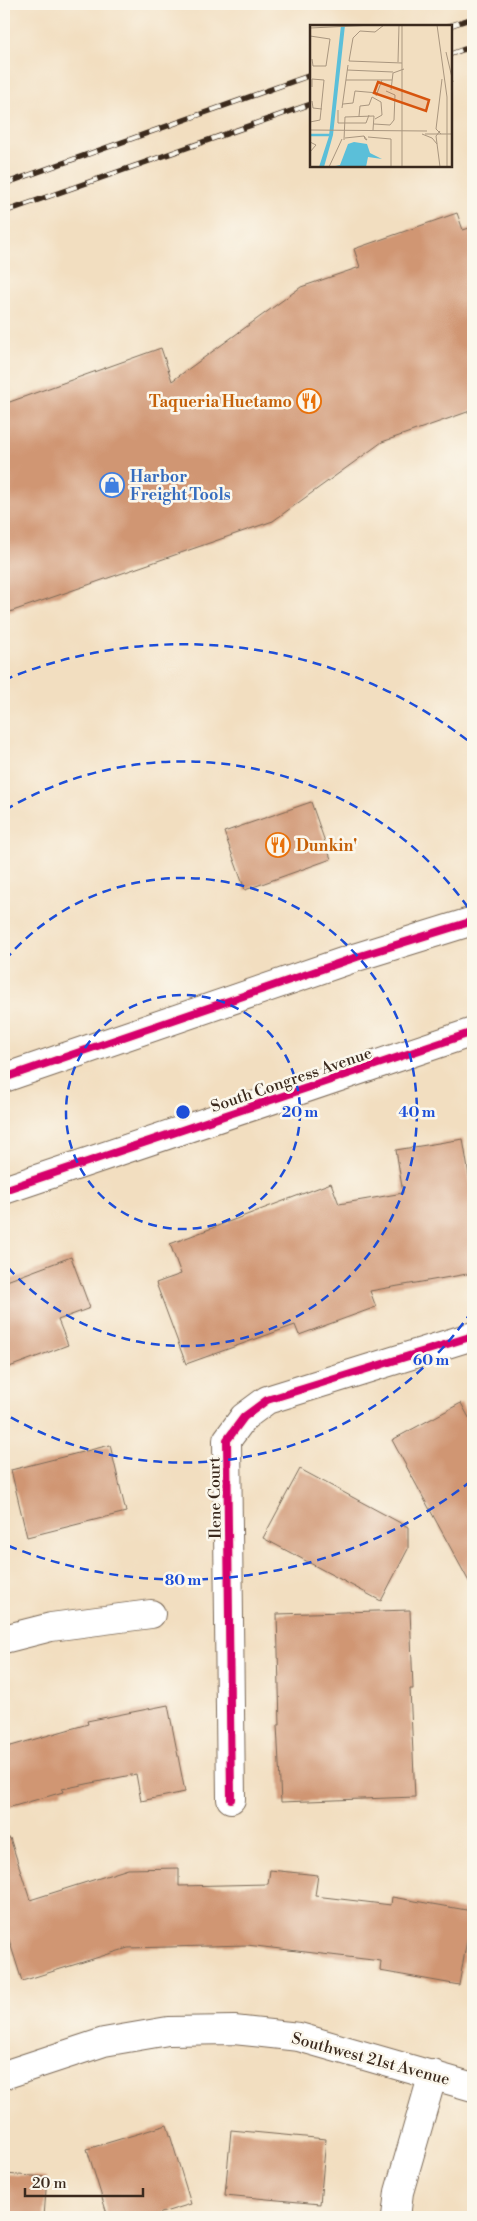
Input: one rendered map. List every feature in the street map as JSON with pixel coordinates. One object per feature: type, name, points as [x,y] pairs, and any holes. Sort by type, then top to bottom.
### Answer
[{"type":"street","points":[[4,1078],[357,957],[473,921]]},
{"type":"street","name":"South Congress Avenue","points":[[4,1190],[473,1032]]},
{"type":"street","name":"Ilene Court","points":[[231,1799],[227,1440],[244,1417],[267,1400],[473,1336]]},
{"type":"street","points":[[4,1639],[51,1627],[151,1614]]},
{"type":"street","name":"Southwest 21st Avenue","points":[[4,2075],[104,2042],[168,2031],[234,2030],[299,2037],[473,2087]]},
{"type":"street","points":[[396,2217],[399,2192],[433,2074]]},
{"type":"building","points":[[457,213],[463,230],[473,227],[473,410],[382,442],[273,521],[4,614],[4,404],[161,348],[172,381],[301,287],[360,267],[354,249]]},
{"type":"building","name":"Dunkin'","points":[[311,802],[331,859],[245,890],[224,832]]},
{"type":"building","points":[[463,1139],[473,1200],[473,1273],[370,1291],[376,1307],[299,1335],[295,1325],[186,1364],[156,1283],[181,1274],[170,1244],[331,1183],[339,1204],[403,1193],[396,1150]]},
{"type":"building","points":[[71,1257],[90,1308],[58,1320],[68,1345],[4,1369],[4,1282]]},
{"type":"building","points":[[461,1403],[473,1425],[473,1589],[392,1440]]},
{"type":"building","points":[[110,1445],[126,1512],[27,1537],[11,1470]]},
{"type":"building","points":[[300,1469],[408,1527],[408,1549],[381,1601],[263,1538]]},
{"type":"building","points":[[410,1610],[413,1689],[410,1689],[415,1797],[281,1802],[277,1725],[280,1725],[277,1614]]},
{"type":"building","points":[[168,1705],[185,1792],[141,1801],[136,1774],[62,1789],[63,1792],[4,1809],[4,1748],[88,1724],[87,1721]]},
{"type":"building","points":[[10,1838],[30,1900],[128,1869],[179,1868],[179,1886],[268,1884],[270,1870],[318,1875],[315,1896],[391,1905],[392,1897],[472,1911],[459,1985],[380,1971],[381,1961],[247,1945],[128,1948],[22,1981],[4,1924],[4,1839]]},
{"type":"building","points":[[167,2125],[191,2204],[148,2217],[108,2217],[87,2149]]},
{"type":"building","points":[[231,2130],[326,2139],[320,2204],[225,2195]]},
{"type":"building","points":[[4,2174],[47,2177],[44,2217],[4,2217]]},
{"type":"railway","points":[[452,25],[473,18]]},
{"type":"railway","points":[[452,54],[473,46]]},
{"type":"railway","points":[[4,184],[310,75]]},
{"type":"railway","points":[[4,212],[310,104]]},
{"type":"cycle path","points":[[4,1078],[357,957],[473,921]]},
{"type":"cycle path","points":[[4,1190],[473,1032]]},
{"type":"cycle path","points":[[231,1799],[227,1440],[244,1417],[267,1400],[473,1336]]},
{"type":"place","name":"Taqueria Huetamo","points":[[309,401]]},
{"type":"place","name":"Harbor Freight Tools","points":[[112,485]]},
{"type":"place","name":"Dunkin'","points":[[278,845]]}]
